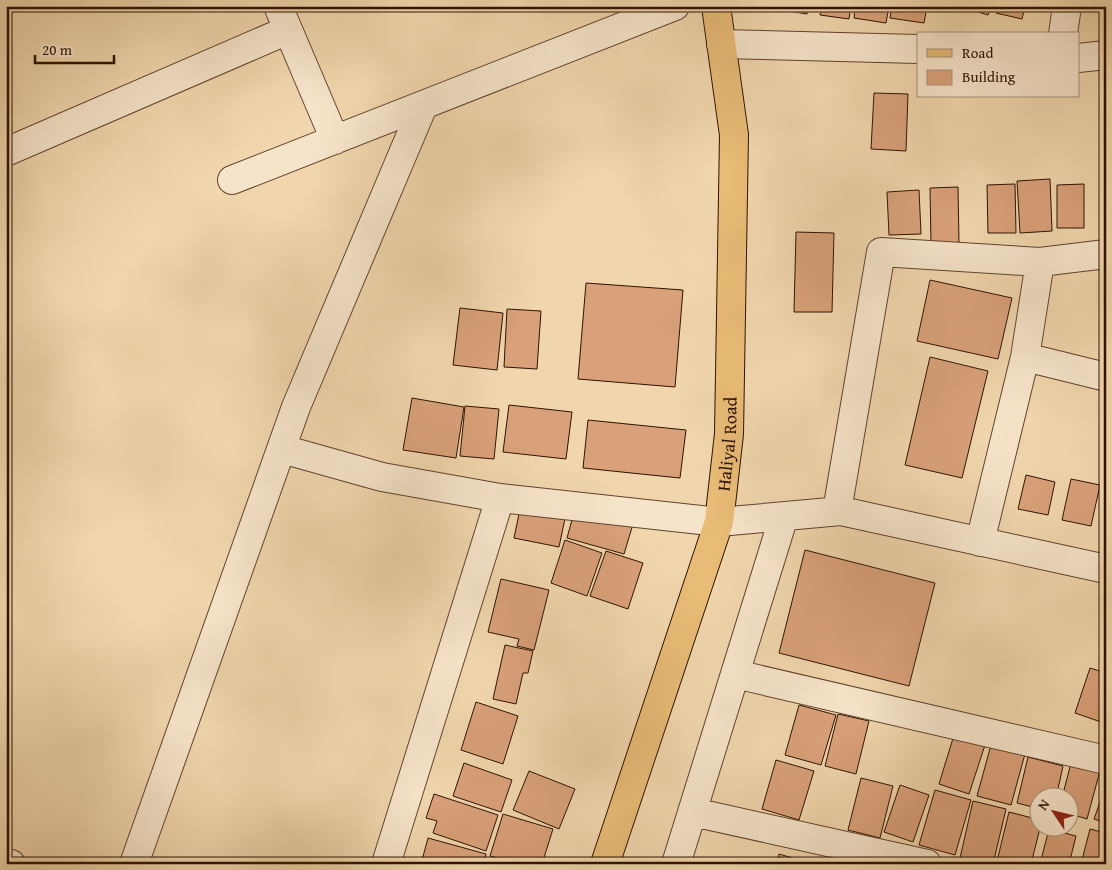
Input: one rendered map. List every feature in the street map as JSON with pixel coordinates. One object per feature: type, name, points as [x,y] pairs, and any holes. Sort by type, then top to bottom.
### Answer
[{"type":"main road","name":"Haliyal Road","points":[[605,864],[719,522],[729,434],[734,135],[716,6]]},
{"type":"street","points":[[232,180],[675,6]]},
{"type":"street","points":[[1063,32],[1067,6]]},
{"type":"street","points":[[6,152],[283,18],[335,140]]},
{"type":"street","points":[[721,44],[917,49]]},
{"type":"street","points":[[1080,58],[1106,55]]},
{"type":"street","points":[[134,864],[304,389],[423,106]]},
{"type":"street","points":[[837,511],[881,252],[1040,262],[1106,254]]},
{"type":"street","points":[[980,542],[1025,357],[1040,262]]},
{"type":"street","points":[[1025,357],[1106,377]]},
{"type":"street","points":[[282,449],[382,477],[500,498],[719,522],[837,511],[1106,569]]},
{"type":"street","points":[[386,864],[500,498]]},
{"type":"street","points":[[676,864],[784,516]]},
{"type":"street","points":[[735,674],[1106,760]]},
{"type":"street","points":[[692,812],[841,854],[927,864]]},
{"type":"building","points":[[770,6],[808,6],[807,14],[770,8]]},
{"type":"building","points":[[822,6],[851,6],[849,19],[820,15]]},
{"type":"building","points":[[855,6],[889,6],[886,23],[854,18]]},
{"type":"building","points":[[892,6],[927,6],[924,23],[890,18]]},
{"type":"building","points":[[958,6],[991,6],[988,15]]},
{"type":"building","points":[[998,6],[1025,6],[1022,19],[996,13]]},
{"type":"building","points":[[874,93],[908,94],[906,151],[871,149]]},
{"type":"building","points":[[1050,179],[1052,231],[1020,233],[1017,181]]},
{"type":"building","points":[[1015,184],[1016,233],[988,233],[987,185]]},
{"type":"building","points":[[1084,184],[1084,228],[1057,228],[1057,185]]},
{"type":"building","points":[[958,187],[959,243],[931,244],[930,188]]},
{"type":"building","points":[[919,190],[921,234],[889,235],[887,192]]},
{"type":"building","points":[[796,232],[834,233],[832,312],[794,312]]},
{"type":"building","points":[[930,280],[1012,298],[998,359],[917,341]]},
{"type":"building","points":[[586,283],[683,290],[675,387],[578,379]]},
{"type":"building","points":[[460,308],[503,313],[497,370],[453,365]]},
{"type":"building","points":[[507,309],[541,311],[537,369],[504,367]]},
{"type":"building","points":[[930,357],[988,371],[962,478],[905,465]]},
{"type":"building","points":[[412,398],[464,407],[456,458],[403,450]]},
{"type":"building","points":[[509,405],[572,412],[566,459],[503,452]]},
{"type":"building","points":[[465,406],[499,409],[494,459],[460,456]]},
{"type":"building","points":[[588,420],[686,430],[680,478],[583,468]]},
{"type":"building","points":[[1026,475],[1055,482],[1048,515],[1018,509]]},
{"type":"building","points":[[1071,479],[1100,485],[1091,526],[1062,520]]},
{"type":"building","points":[[523,495],[568,504],[559,547],[514,538]]},
{"type":"building","points":[[578,498],[636,514],[624,554],[567,538]]},
{"type":"building","points":[[565,540],[602,553],[587,596],[551,583]]},
{"type":"building","points":[[805,550],[935,583],[909,686],[779,653]]},
{"type":"building","points":[[606,551],[643,563],[628,609],[590,596]]},
{"type":"building","points":[[501,579],[549,590],[534,650],[517,646],[519,639],[488,632]]},
{"type":"building","points":[[505,645],[533,651],[528,673],[523,673],[516,704],[493,699]]},
{"type":"building","points":[[1090,668],[1106,673],[1104,723],[1075,713]]},
{"type":"building","points":[[476,702],[518,716],[503,764],[461,750]]},
{"type":"building","points":[[799,705],[836,715],[821,765],[785,755]]},
{"type":"building","points":[[838,714],[869,721],[856,774],[825,766]]},
{"type":"building","points":[[954,735],[985,745],[969,794],[939,784]]},
{"type":"building","points":[[991,745],[1025,754],[1011,805],[977,796]]},
{"type":"building","points":[[1028,757],[1063,766],[1058,788],[1030,788],[1030,806],[1017,803]]},
{"type":"building","points":[[1072,759],[1101,767],[1087,819],[1080,817],[1080,788],[1065,788]]},
{"type":"building","points":[[776,760],[814,771],[799,820],[762,809]]},
{"type":"building","points":[[464,763],[512,780],[501,812],[453,796]]},
{"type":"building","points":[[529,771],[575,789],[559,829],[513,810]]},
{"type":"building","points":[[861,778],[893,786],[880,838],[848,830]]},
{"type":"building","points":[[900,785],[929,795],[913,842],[884,832]]},
{"type":"building","points":[[1106,785],[1106,823],[1094,819]]},
{"type":"building","points":[[935,790],[971,800],[955,855],[919,845]]},
{"type":"building","points":[[434,794],[498,815],[486,851],[433,833],[437,821],[426,818]]},
{"type":"building","points":[[973,801],[1006,809],[993,864],[960,858]]},
{"type":"building","points":[[1009,812],[1030,817],[1030,838],[1038,838],[1031,864],[997,861]]},
{"type":"building","points":[[503,814],[553,829],[542,864],[516,864],[490,856]]},
{"type":"building","points":[[1090,829],[1106,833],[1106,864],[1081,864]]},
{"type":"building","points":[[428,838],[486,854],[484,864],[421,864]]},
{"type":"building","points":[[1047,838],[1076,838],[1069,864],[1040,864]]},
{"type":"building","points":[[779,854],[813,864],[777,864]]}]
